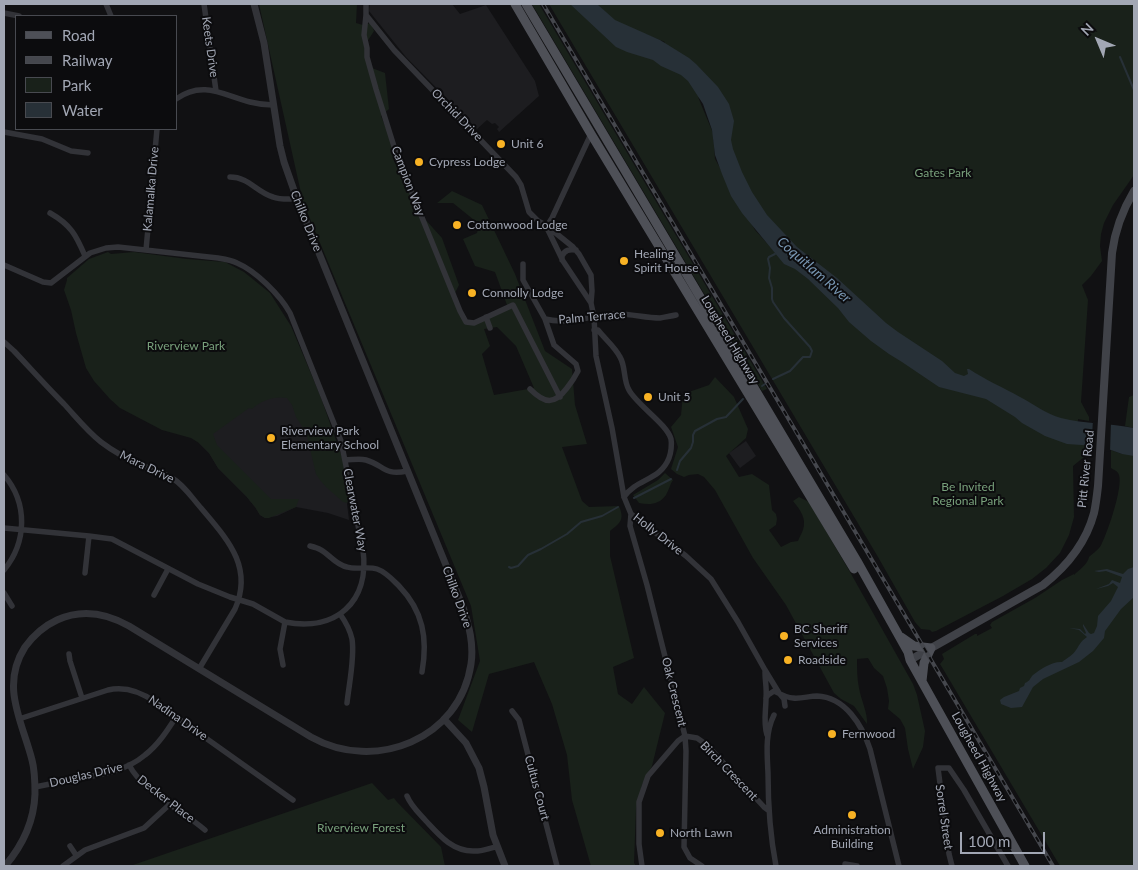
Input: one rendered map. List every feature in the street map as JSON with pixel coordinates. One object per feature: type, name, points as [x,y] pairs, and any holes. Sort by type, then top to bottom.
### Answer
[{"type":"main road","name":"Lougheed Highway","points":[[515,4],[591,134],[852,564],[903,653],[910,660],[1025,866]]},
{"type":"main road","name":"Lougheed Highway","points":[[526,4],[857,561],[899,635],[910,660]]},
{"type":"main road","name":"Pitt River Road","points":[[910,660],[1037,588],[1054,576],[1075,553],[1086,534],[1094,513],[1100,468],[1112,253],[1120,219],[1134,191]]},
{"type":"main road","points":[[899,635],[914,646],[931,648],[924,663],[922,681]]},
{"type":"street","name":"Keets Drive","points":[[204,4],[216,90]]},
{"type":"street","name":"Chilko Drive","points":[[4,866],[19,847],[27,829],[33,809],[35,787],[33,763],[14,700],[13,685],[16,668],[22,653],[33,637],[56,620],[70,616],[92,614],[112,618],[129,626],[311,737],[339,749],[356,752],[397,748],[433,729],[454,707],[467,680],[471,663],[472,643],[463,607],[297,199],[284,162],[264,43],[254,4]]},
{"type":"street","points":[[366,4],[366,14]]},
{"type":"street","name":"Orchid Drive","points":[[366,14],[394,50],[516,177],[521,185],[529,212],[576,250],[591,275],[591,284]]},
{"type":"street","name":"Campion Way","points":[[366,14],[364,35],[367,57],[376,89],[400,165],[460,312],[466,322],[474,323],[513,305],[560,397]]},
{"type":"street","points":[[178,98],[193,91],[216,90],[252,103],[274,105]]},
{"type":"street","name":"Kalamalka Drive","points":[[146,250],[157,130]]},
{"type":"street","points":[[4,132],[42,139],[71,151],[88,153]]},
{"type":"street","points":[[590,303],[562,261],[547,226],[591,134]]},
{"type":"street","points":[[230,177],[245,180],[272,197],[297,199]]},
{"type":"street","points":[[50,213],[70,227],[85,256]]},
{"type":"street","name":"Clearwater Way","points":[[4,265],[49,283],[53,282],[85,256],[98,250],[114,247],[218,258],[231,261],[246,268],[280,297],[290,313],[341,442],[363,550],[363,579],[359,591],[340,614],[315,624],[285,622],[253,604],[198,584],[116,541],[90,536],[4,528]]},
{"type":"street","points":[[562,261],[562,256],[566,250],[576,250]]},
{"type":"street","points":[[523,264],[523,280],[545,319]]},
{"type":"street","points":[[580,289],[584,291],[591,284]]},
{"type":"street","points":[[590,303],[591,284]]},
{"type":"street","name":"Holly Drive","points":[[590,303],[594,317],[596,356],[612,428],[624,497],[631,514],[686,556],[711,579],[779,693]]},
{"type":"street","name":"Palm Terrace","points":[[545,319],[552,321],[616,314],[660,318],[676,315]]},
{"type":"street","points":[[486,317],[490,328]]},
{"type":"street","name":"Palm Terrace","points":[[545,319],[554,345],[578,367],[575,378],[560,397]]},
{"type":"street","points":[[594,330],[598,330],[620,357],[627,386],[633,396],[664,428],[671,438],[671,450],[664,467],[652,477],[634,486],[624,497]]},
{"type":"street","name":"Mara Drive","points":[[4,342],[100,441],[129,460],[172,478],[186,490],[225,537],[234,552],[240,572],[240,586],[235,609],[199,668]]},
{"type":"street","points":[[530,389],[536,395],[549,401],[560,397]]},
{"type":"street","points":[[345,460],[366,460],[392,472],[407,470]]},
{"type":"street","points":[[4,476],[11,485],[18,501],[22,529],[14,555],[4,570]]},
{"type":"street","name":"Oak Crescent","points":[[631,514],[630,526],[685,736],[684,847],[690,858],[702,866]]},
{"type":"street","points":[[85,573],[90,536]]},
{"type":"street","points":[[310,546],[320,549],[342,566],[375,569],[385,573],[406,593],[418,614],[424,638],[425,656],[422,672]]},
{"type":"street","points":[[154,595],[168,569]]},
{"type":"street","points":[[4,594],[12,606]]},
{"type":"street","points":[[340,614],[347,625],[352,640],[347,703]]},
{"type":"street","points":[[283,665],[280,649],[285,622]]},
{"type":"street","points":[[69,654],[82,698]]},
{"type":"street","name":"Holly Drive","points":[[765,670],[766,698]]},
{"type":"street","name":"Nadina Drive","points":[[19,719],[112,689],[132,690],[148,697],[293,800]]},
{"type":"street","points":[[776,866],[768,810],[767,738],[765,728],[766,698],[771,692],[792,698],[819,696],[837,702],[853,715],[870,749],[899,866]]},
{"type":"street","points":[[779,693],[784,699],[784,706]]},
{"type":"street","points":[[767,738],[770,722],[774,715],[780,712],[792,698]]},
{"type":"street","points":[[765,708],[767,712],[774,715]]},
{"type":"street","name":"Cultus Court","points":[[512,711],[519,720],[557,866]]},
{"type":"street","name":"Douglas Drive","points":[[35,787],[105,774],[130,765],[153,747],[176,717]]},
{"type":"street","points":[[444,719],[466,743],[479,768],[490,826],[505,866]]},
{"type":"street","name":"Birch Crescent","points":[[642,866],[638,844],[639,802],[648,776],[685,736],[697,738],[707,745],[768,810]]},
{"type":"street","name":"Decker Place","points":[[130,765],[135,775],[143,784],[205,830]]},
{"type":"street","name":"Sorrel Street","points":[[952,866],[938,768],[949,768],[964,790],[1008,866]]},
{"type":"street","points":[[407,796],[410,804],[450,844],[473,852],[496,846]]},
{"type":"street","points":[[63,866],[76,855],[89,848],[144,828],[170,804]]},
{"type":"street","points":[[70,846],[76,855]]},
{"type":"street","points":[[845,864],[857,866]]},
{"type":"shaded area","points":[[370,4],[452,4],[460,14],[486,5],[535,81],[539,96],[499,132],[497,129],[499,127],[495,123],[492,124],[487,120],[477,129],[406,57],[369,11]]},
{"type":"shaded area","name":"Riverview Park Elementary School","points":[[300,349],[346,478],[349,498],[347,504],[349,520],[328,513],[296,507],[277,516],[265,518],[260,515],[246,496],[218,468],[209,453],[199,443]]},
{"type":"shaded area","points":[[746,441],[756,456],[740,468],[729,453]]},
{"type":"green space","points":[[259,4],[357,4],[356,23],[363,25],[371,23],[374,31],[365,45],[372,68],[385,73],[389,109],[381,116],[424,218],[442,238],[459,285],[454,295],[464,322],[479,323],[507,305],[495,272],[475,266],[463,239],[477,233],[479,224],[453,203],[437,203],[452,191],[482,205],[515,274],[545,351],[572,369],[575,405],[587,444],[562,447],[582,501],[589,507],[619,506],[621,511],[620,521],[610,531],[610,556],[634,658],[613,667],[618,694],[632,704],[644,687],[665,713],[652,766],[642,785],[636,809],[634,863],[636,866],[591,866],[572,800],[567,755],[552,704],[534,662],[489,674],[472,732],[458,720],[480,661],[471,606],[303,202]],"holes":[[[497,327],[516,346],[534,388],[494,395],[482,354],[490,346],[484,329]]]},
{"type":"green space","points":[[532,4],[539,4],[767,389],[762,391]]},
{"type":"green space","name":"Gates Park","points":[[549,4],[594,4],[603,10],[597,4],[1134,4],[1134,175],[1113,205],[1104,223],[1100,246],[1102,261],[1082,285],[1088,300],[1081,402],[1089,417],[1089,421],[1078,419],[1077,440],[1089,444],[1089,453],[1073,466],[1074,517],[1069,535],[1060,553],[1032,579],[932,632],[921,629],[915,622]],"holes":[[[645,34],[665,42],[653,55]],[[698,97],[707,105],[774,246],[812,282],[774,251],[755,230],[715,159],[713,133]]]},
{"type":"green space","name":"Riverview Park","points":[[108,252],[111,254],[134,252],[225,262],[244,272],[270,293],[291,326],[320,395],[343,460],[349,498],[347,503],[343,502],[326,487],[316,474],[306,432],[287,398],[268,399],[252,409],[249,408],[213,434],[217,445],[271,499],[299,499],[296,507],[269,518],[260,515],[246,496],[218,468],[209,453],[199,443],[191,438],[162,430],[120,408],[110,399],[94,381],[86,368],[64,290],[67,278],[89,259]]},
{"type":"green space","points":[[715,377],[734,397],[748,429],[746,438],[726,456],[739,477],[752,474],[769,485],[772,510],[776,514],[777,519],[776,525],[769,530],[781,547],[798,541],[804,521],[801,512],[793,501],[799,497],[809,502],[913,684],[925,731],[923,747],[913,769],[905,728],[900,719],[888,709],[889,701],[883,676],[874,668],[868,658],[857,659],[858,685],[867,724],[854,706],[834,693],[786,605],[753,558],[715,490],[704,477],[698,474],[684,477],[671,469],[678,447],[671,427],[681,415],[683,394],[709,385]]},
{"type":"green space","points":[[1134,395],[1134,428],[1125,426],[1129,397]]},
{"type":"green space","points":[[1134,438],[1134,866],[1060,866],[940,664],[944,659],[942,654],[975,634],[977,636],[992,628],[990,625],[992,622],[1035,598],[1062,580],[1074,575],[1098,549],[1105,537],[1119,489],[1119,475],[1111,468],[1111,450],[1122,454]]},
{"type":"green space","points":[[665,473],[673,480],[663,498],[654,504],[639,503],[633,495],[658,480]]},
{"type":"green space","name":"Riverview Forest","points":[[372,783],[388,800],[394,798],[441,847],[445,866],[130,866]]},
{"type":"water","name":"Coquitlam River","points":[[570,4],[597,4],[615,20],[660,40],[696,64],[718,87],[729,104],[734,121],[731,140],[733,149],[752,192],[767,215],[797,247],[837,278],[886,323],[942,361],[955,373],[964,376],[968,374],[967,369],[969,369],[1050,414],[1070,420],[1134,428],[1134,456],[1096,446],[1067,444],[1045,436],[986,399],[939,387],[871,341],[849,322],[838,308],[808,279],[795,269],[784,264],[742,213],[731,196],[715,155],[712,130],[703,104],[688,81],[681,75],[661,66],[653,60],[616,47]]},
{"type":"water","points":[[1134,567],[1134,597],[1121,609],[1105,631],[1104,638],[1093,651],[1079,662],[1043,679],[1033,687],[1022,707],[1011,708],[1001,704],[1000,700],[1019,691],[1039,670],[1051,664],[1062,662],[1075,652],[1081,642],[1087,637],[1079,630],[1069,628],[1080,629],[1085,634],[1083,624],[1089,633],[1094,633],[1098,616],[1111,601],[1118,587],[1113,583],[1096,589],[1109,584],[1112,580],[1120,583],[1122,577],[1106,571],[1094,571],[1107,569],[1123,574],[1128,569]]},
{"type":"pier","points":[[1093,421],[1111,422],[1110,452],[1091,448]]},
{"type":"waterway","points":[[1120,57],[1134,90]]},
{"type":"waterway","points":[[773,379],[790,371],[803,357],[810,357],[812,351],[773,302],[768,259],[775,254]]},
{"type":"waterway","points":[[677,470],[680,461],[691,448],[695,431],[717,419],[726,417],[743,399]]},
{"type":"waterway","points":[[634,498],[671,479]]},
{"type":"waterway","points":[[509,567],[518,566],[528,555],[567,534],[581,522],[602,516],[618,507]]},
{"type":"railway","points":[[543,4],[1053,866]]},
{"type":"place","name":"Unit 6","points":[[501,144]]},
{"type":"place","name":"Cypress Lodge","points":[[419,162]]},
{"type":"place","name":"Cottonwood Lodge","points":[[457,225]]},
{"type":"place","name":"Healing Spirit House","points":[[624,261]]},
{"type":"place","name":"Connolly Lodge","points":[[472,293]]},
{"type":"place","name":"Unit 5","points":[[648,397]]},
{"type":"place","name":"Riverview Park Elementary School","points":[[271,438]]},
{"type":"place","name":"BC Sheriff Services","points":[[784,636]]},
{"type":"place","name":"Roadside","points":[[788,660]]},
{"type":"place","name":"Fernwood","points":[[832,734]]},
{"type":"place","name":"Administration Building","points":[[852,815]]},
{"type":"place","name":"North Lawn","points":[[660,833]]},
{"type":"park label","name":"Be Invited Regional Park","points":[[968,494]]}]
